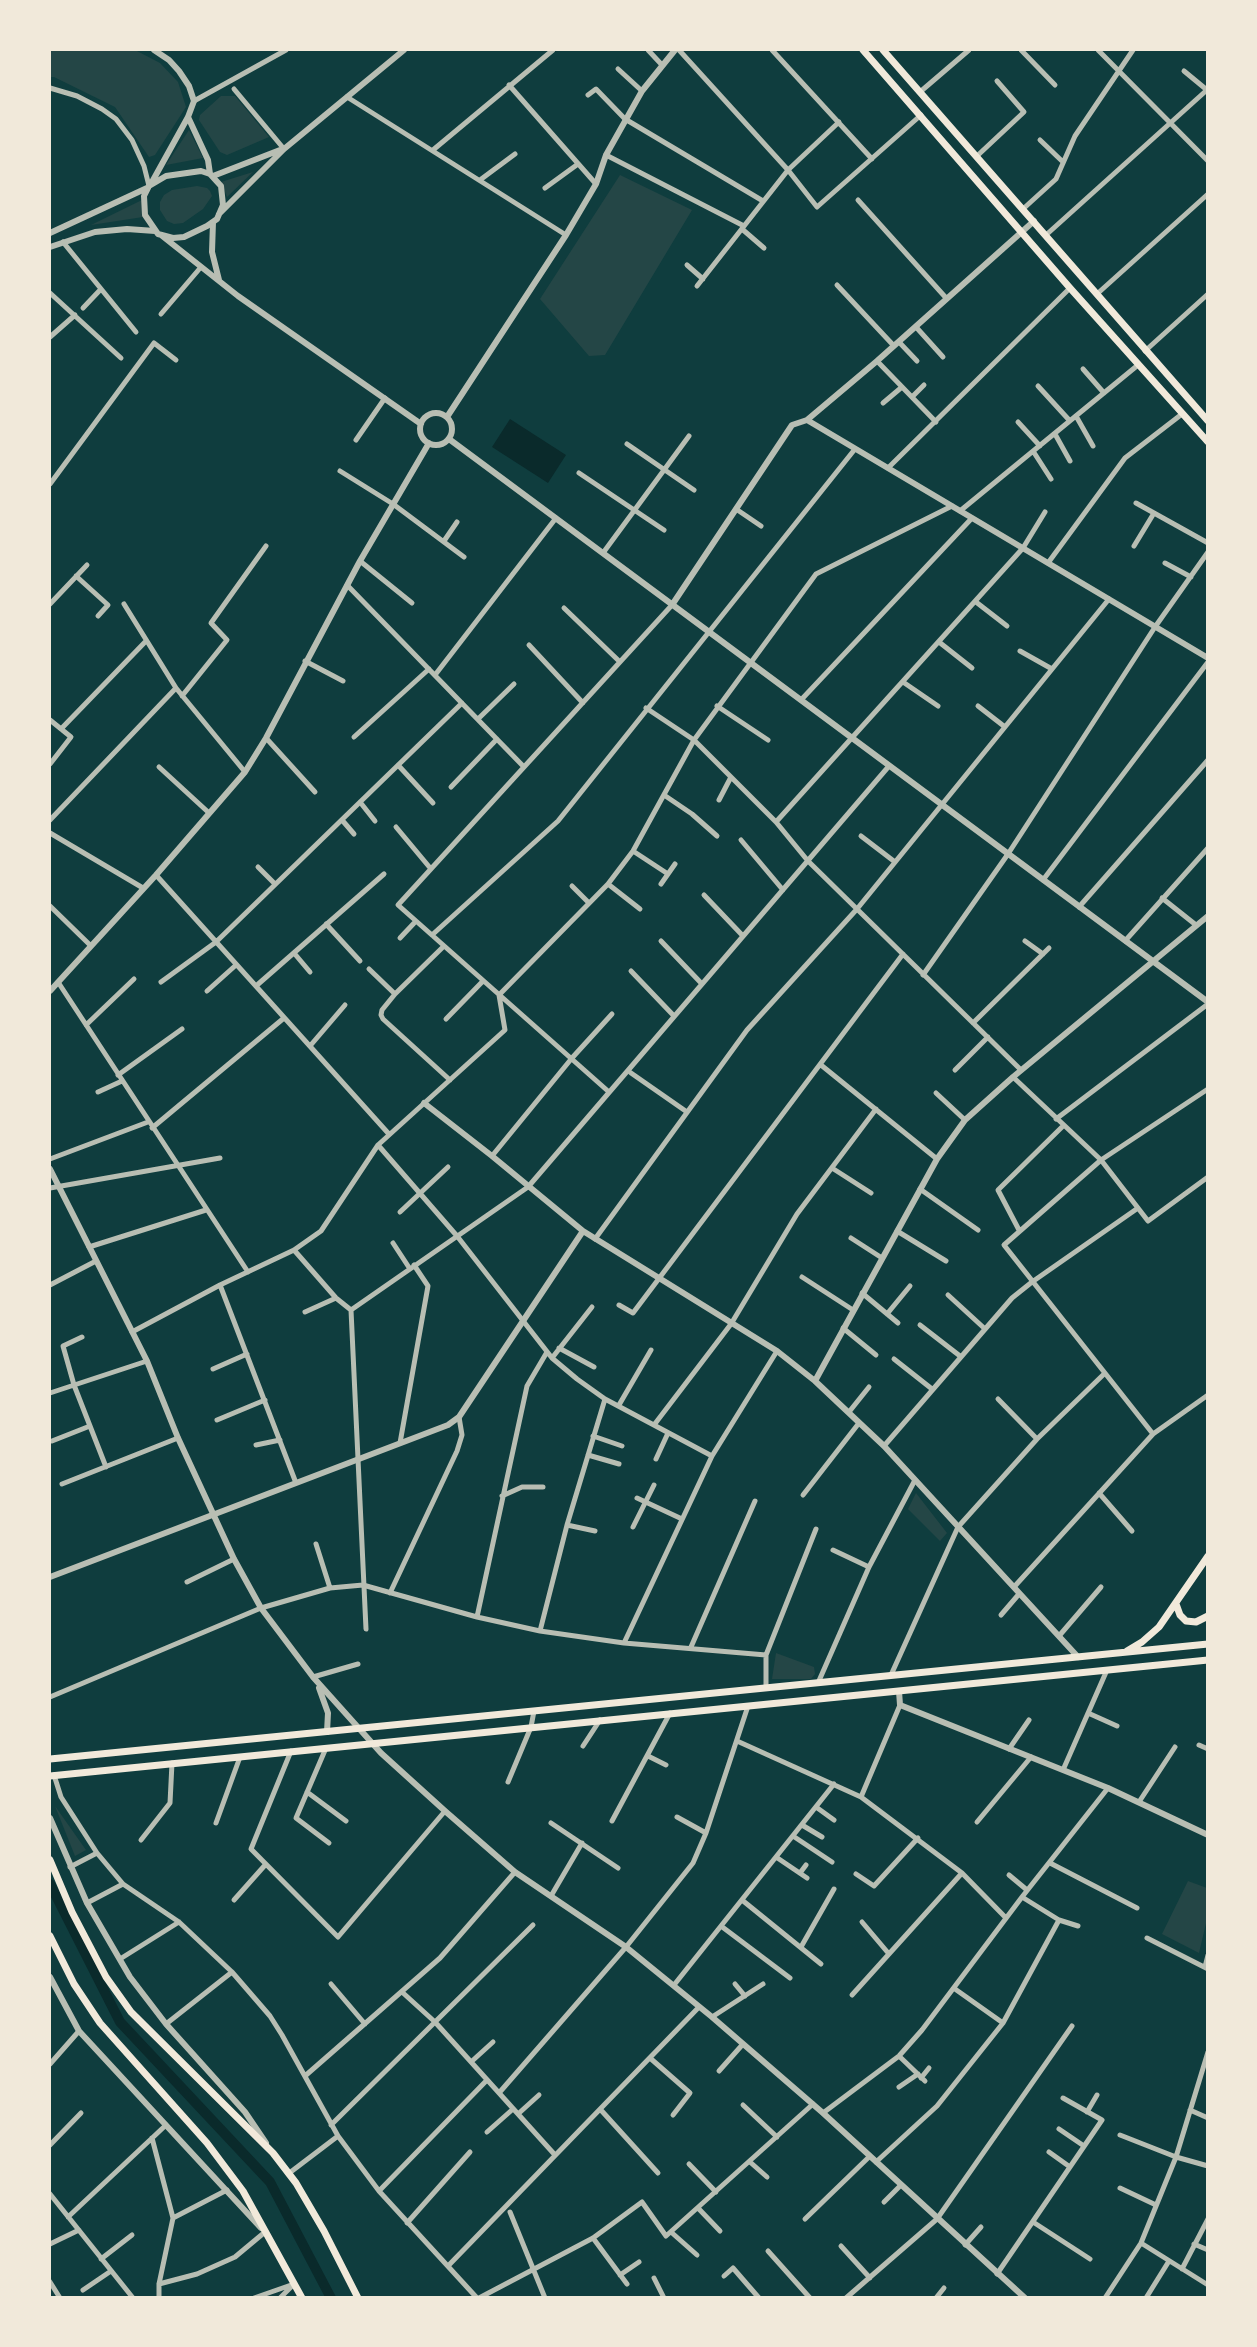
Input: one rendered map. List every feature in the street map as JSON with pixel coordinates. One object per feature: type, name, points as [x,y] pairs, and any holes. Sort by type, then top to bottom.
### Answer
[{"type":"main road","points":[[863,50],[1070,288],[1208,442]]},
{"type":"main road","points":[[883,50],[1208,421]]},
{"type":"main road","points":[[1124,1652],[1142,1642],[1159,1627],[1208,1556]]},
{"type":"main road","points":[[1176,1604],[1180,1615],[1186,1621],[1196,1622],[1208,1616]]},
{"type":"main road","points":[[50,1759],[1208,1644]]},
{"type":"main road","points":[[52,1775],[1208,1660]]},
{"type":"main road","points":[[50,1860],[106,1977],[131,2012],[273,2153],[324,2231],[358,2298]]},
{"type":"main road","points":[[50,1936],[74,1984],[100,2023],[207,2144],[243,2191],[302,2298]]},
{"type":"street","points":[[154,50],[169,60],[179,71],[189,86],[194,101],[188,117],[149,186],[144,205],[145,215],[158,233],[237,296],[422,424]]},
{"type":"street","points":[[194,101],[286,50]]},
{"type":"street","points":[[50,247],[95,232],[127,229],[158,233],[173,238],[184,237],[213,222],[284,149],[404,50]]},
{"type":"street","points":[[433,150],[553,50]]},
{"type":"street","points":[[648,50],[662,65]]},
{"type":"street","points":[[447,417],[566,235],[596,184],[606,155],[642,91],[677,50],[788,170],[817,207],[921,116]]},
{"type":"street","points":[[772,50],[872,159]]},
{"type":"street","points":[[920,92],[969,50]]},
{"type":"street","points":[[1021,50],[1055,85]]},
{"type":"street","points":[[1098,50],[1208,161]]},
{"type":"street","points":[[1023,209],[1056,179],[1075,136],[1133,50]]},
{"type":"street","points":[[618,69],[642,91]]},
{"type":"street","points":[[1046,235],[1207,89],[1184,71]]},
{"type":"street","points":[[977,156],[1024,112],[997,81]]},
{"type":"street","points":[[509,86],[596,184]]},
{"type":"street","points":[[50,88],[77,96],[116,119],[132,140],[144,166],[149,186]]},
{"type":"street","points":[[234,88],[284,149]]},
{"type":"street","points":[[588,95],[596,89],[625,119],[763,201]]},
{"type":"street","points":[[347,97],[566,235]]},
{"type":"street","points":[[188,117],[208,160],[211,175]]},
{"type":"street","points":[[697,286],[788,170],[839,122]]},
{"type":"street","points":[[1040,140],[1063,162]]},
{"type":"street","points":[[211,175],[284,149]]},
{"type":"street","points":[[480,180],[515,154]]},
{"type":"street","points":[[606,155],[743,227],[764,248]]},
{"type":"street","points":[[545,188],[578,164]]},
{"type":"street","points":[[50,233],[166,176],[184,172],[201,171],[211,175],[218,182],[223,194],[223,205],[219,214]]},
{"type":"street","points":[[1097,294],[1208,194]]},
{"type":"street","points":[[858,200],[947,299]]},
{"type":"street","points":[[609,1092],[398,905],[672,605],[792,425],[807,420],[877,361],[1034,221]]},
{"type":"street","points":[[213,222],[212,252],[220,281]]},
{"type":"street","points":[[63,242],[136,332]]},
{"type":"street","points":[[687,265],[703,279]]},
{"type":"street","points":[[161,314],[201,267]]},
{"type":"street","points":[[837,285],[896,344],[917,361]]},
{"type":"street","points":[[888,468],[1070,288]]},
{"type":"street","points":[[83,308],[101,289]]},
{"type":"street","points":[[50,292],[121,358]]},
{"type":"street","points":[[1146,351],[1208,294]]},
{"type":"street","points":[[50,337],[75,315]]},
{"type":"street","points":[[916,327],[943,357]]},
{"type":"street","points":[[50,484],[153,342],[176,360]]},
{"type":"street","points":[[877,361],[936,422]]},
{"type":"street","points":[[960,511],[1138,365]]},
{"type":"street","points":[[1083,369],[1104,393]]},
{"type":"street","points":[[912,398],[924,386]]},
{"type":"street","points":[[1038,386],[1070,421]]},
{"type":"street","points":[[883,403],[902,387]]},
{"type":"street","points":[[356,440],[385,398]]},
{"type":"street","points":[[432,414],[447,417],[452,428],[449,439],[437,445],[429,443],[421,433],[424,419],[432,414]]},
{"type":"street","points":[[1048,563],[1125,458],[1182,414]]},
{"type":"street","points":[[1076,416],[1094,446]]},
{"type":"street","points":[[807,420],[1208,660],[1043,880]]},
{"type":"street","points":[[1018,422],[1040,446]]},
{"type":"street","points":[[1054,434],[1070,461]]},
{"type":"street","points":[[603,553],[689,436]]},
{"type":"street","points":[[449,439],[1208,1003],[1056,1119]]},
{"type":"street","points":[[50,991],[156,875],[244,772],[266,738],[360,561],[429,443]]},
{"type":"street","points":[[627,444],[694,490]]},
{"type":"street","points":[[432,935],[558,822],[646,708],[855,449]]},
{"type":"street","points":[[1033,451],[1051,479]]},
{"type":"street","points":[[340,471],[393,504],[464,557]]},
{"type":"street","points":[[579,472],[664,530]]},
{"type":"street","points":[[1136,503],[1208,543]]},
{"type":"street","points":[[499,995],[608,884],[633,851],[694,740],[749,662],[816,574],[952,506]]},
{"type":"street","points":[[736,509],[761,526]]},
{"type":"street","points":[[776,822],[976,602],[1023,548],[1045,513]]},
{"type":"street","points":[[1134,546],[1154,513]]},
{"type":"street","points":[[435,675],[556,518]]},
{"type":"street","points":[[801,700],[972,518]]},
{"type":"street","points":[[444,541],[457,522]]},
{"type":"street","points":[[183,696],[227,640],[211,623],[266,546]]},
{"type":"street","points":[[923,975],[1008,854],[1155,627],[1208,552]]},
{"type":"street","points":[[360,561],[412,603]]},
{"type":"street","points":[[1165,563],[1191,576]]},
{"type":"street","points":[[50,604],[87,565]]},
{"type":"street","points":[[76,576],[108,605],[98,616]]},
{"type":"street","points":[[347,585],[524,767]]},
{"type":"street","points":[[595,1239],[747,1030],[857,909],[1109,599]]},
{"type":"street","points":[[976,602],[1007,626]]},
{"type":"street","points":[[124,604],[176,688],[244,772]]},
{"type":"street","points":[[564,608],[620,662]]},
{"type":"street","points":[[61,729],[146,641]]},
{"type":"street","points":[[939,642],[972,668]]},
{"type":"street","points":[[529,645],[583,703]]},
{"type":"street","points":[[1020,651],[1052,669]]},
{"type":"street","points":[[305,661],[343,681]]},
{"type":"street","points":[[354,737],[429,669]]},
{"type":"street","points":[[903,682],[938,706]]},
{"type":"street","points":[[477,719],[514,684]]},
{"type":"street","points":[[50,820],[176,688]]},
{"type":"street","points":[[161,982],[216,942],[462,703]]},
{"type":"street","points":[[717,706],[768,740]]},
{"type":"street","points":[[978,706],[1005,727]]},
{"type":"street","points":[[646,708],[694,740],[776,822],[808,861],[1021,1070]]},
{"type":"street","points":[[50,720],[71,738],[50,764]]},
{"type":"street","points":[[266,738],[315,792]]},
{"type":"street","points":[[451,787],[497,739]]},
{"type":"street","points":[[1079,907],[1208,760]]},
{"type":"street","points":[[398,765],[433,802]]},
{"type":"street","points":[[159,766],[208,812]]},
{"type":"street","points":[[351,1310],[528,1186],[889,766]]},
{"type":"street","points":[[719,800],[732,777]]},
{"type":"street","points":[[664,795],[692,814],[717,836]]},
{"type":"street","points":[[360,802],[375,820]]},
{"type":"street","points":[[342,820],[354,834]]},
{"type":"street","points":[[396,827],[431,869]]},
{"type":"street","points":[[50,833],[143,888]]},
{"type":"street","points":[[861,836],[895,862]]},
{"type":"street","points":[[741,840],[783,890]]},
{"type":"street","points":[[1125,941],[1208,848]]},
{"type":"street","points":[[633,851],[668,874]]},
{"type":"street","points":[[661,884],[675,864]]},
{"type":"street","points":[[258,867],[275,885]]},
{"type":"street","points":[[256,986],[384,874]]},
{"type":"street","points":[[156,875],[388,1133]]},
{"type":"street","points":[[608,884],[640,909]]},
{"type":"street","points":[[572,886],[589,903]]},
{"type":"street","points":[[704,895],[743,936]]},
{"type":"street","points":[[1162,898],[1196,925]]},
{"type":"street","points":[[50,906],[90,945]]},
{"type":"street","points":[[815,1381],[937,1159],[965,1120],[1021,1070],[1208,916]]},
{"type":"street","points":[[400,938],[416,921]]},
{"type":"street","points":[[326,924],[360,961]]},
{"type":"street","points":[[661,941],[702,984]]},
{"type":"street","points":[[1025,941],[1042,954]]},
{"type":"street","points":[[444,946],[395,994],[381,1015],[450,1080]]},
{"type":"street","points":[[973,1023],[1049,948]]},
{"type":"street","points":[[294,952],[310,972]]},
{"type":"street","points":[[619,1305],[633,1313],[903,954]]},
{"type":"street","points":[[207,991],[236,965]]},
{"type":"street","points":[[369,969],[395,994]]},
{"type":"street","points":[[631,971],[674,1016]]},
{"type":"street","points":[[86,1025],[134,979]]},
{"type":"street","points":[[446,1019],[483,981]]},
{"type":"street","points":[[58,982],[248,1272]]},
{"type":"street","points":[[132,1332],[220,1285],[294,1250],[321,1232],[388,1133],[505,1030],[499,995]]},
{"type":"street","points":[[310,1046],[345,1005]]},
{"type":"street","points":[[492,1156],[572,1058],[612,1014]]},
{"type":"street","points":[[152,1128],[284,1018]]},
{"type":"street","points":[[98,1092],[120,1078],[182,1029]]},
{"type":"street","points":[[955,1070],[987,1037]]},
{"type":"street","points":[[821,1065],[937,1159]]},
{"type":"street","points":[[631,1073],[687,1112]]},
{"type":"street","points":[[1013,1077],[1101,1160],[1148,1221],[1208,1177]]},
{"type":"street","points":[[1153,1434],[1004,1245],[1101,1160],[1208,1089]]},
{"type":"street","points":[[936,1093],[965,1120]]},
{"type":"street","points":[[424,1103],[583,1232],[777,1351],[815,1381],[884,1446],[1078,1657]]},
{"type":"street","points":[[654,1425],[731,1324],[797,1214],[876,1109]]},
{"type":"street","points":[[50,1159],[148,1122]]},
{"type":"street","points":[[1019,1230],[998,1190],[1063,1126]]},
{"type":"street","points":[[378,1145],[457,1236],[552,1358],[576,1379],[605,1399],[712,1456]]},
{"type":"street","points":[[50,1188],[220,1158]]},
{"type":"street","points":[[400,1212],[448,1167]]},
{"type":"street","points":[[832,1168],[871,1193]]},
{"type":"street","points":[[50,1169],[147,1361],[178,1438],[234,1559],[261,1608],[313,1677],[372,1743],[445,1811],[515,1872],[626,1947],[674,1985],[813,2104],[1025,2298]]},
{"type":"street","points":[[920,1189],[978,1230]]},
{"type":"street","points":[[884,1446],[1012,1298],[1138,1208]]},
{"type":"street","points":[[89,1247],[206,1210]]},
{"type":"street","points":[[897,1231],[946,1261]]},
{"type":"street","points":[[50,1577],[448,1425],[459,1417],[583,1232]]},
{"type":"street","points":[[850,1238],[882,1258]]},
{"type":"street","points":[[393,1243],[428,1286],[400,1443]]},
{"type":"street","points":[[294,1250],[336,1298],[351,1310],[366,1629]]},
{"type":"street","points":[[50,1285],[96,1262]]},
{"type":"street","points":[[802,1277],[853,1310]]},
{"type":"street","points":[[220,1285],[296,1483]]},
{"type":"street","points":[[887,1314],[910,1286]]},
{"type":"street","points":[[862,1293],[898,1323]]},
{"type":"street","points":[[948,1295],[984,1328]]},
{"type":"street","points":[[305,1312],[336,1298]]},
{"type":"street","points":[[552,1358],[592,1307]]},
{"type":"street","points":[[920,1325],[960,1356]]},
{"type":"street","points":[[843,1328],[876,1354]]},
{"type":"street","points":[[82,1337],[63,1346],[74,1385],[106,1467]]},
{"type":"street","points":[[560,1348],[594,1367]]},
{"type":"street","points":[[619,1406],[651,1350]]},
{"type":"street","points":[[624,1643],[712,1456],[777,1351]]},
{"type":"street","points":[[477,1617],[527,1386],[547,1352]]},
{"type":"street","points":[[213,1369],[247,1354]]},
{"type":"street","points":[[894,1359],[932,1389]]},
{"type":"street","points":[[50,1393],[147,1361]]},
{"type":"street","points":[[891,1675],[958,1527],[1038,1439],[1104,1374]]},
{"type":"street","points":[[849,1412],[869,1387]]},
{"type":"street","points":[[1014,1587],[1153,1434],[1208,1395]]},
{"type":"street","points":[[540,1631],[567,1525],[605,1399]]},
{"type":"street","points":[[998,1399],[1038,1439]]},
{"type":"street","points":[[217,1420],[265,1400]]},
{"type":"street","points":[[390,1593],[457,1451],[462,1436],[459,1417]]},
{"type":"street","points":[[803,1495],[859,1423]]},
{"type":"street","points":[[52,1441],[90,1426]]},
{"type":"street","points":[[656,1459],[669,1433]]},
{"type":"street","points":[[593,1436],[622,1446]]},
{"type":"street","points":[[63,1484],[178,1438]]},
{"type":"street","points":[[256,1445],[280,1440]]},
{"type":"street","points":[[588,1455],[619,1464]]},
{"type":"street","points":[[818,1683],[868,1567],[915,1480]]},
{"type":"street","points":[[633,1527],[654,1485]]},
{"type":"street","points":[[502,1496],[522,1487],[543,1486]]},
{"type":"street","points":[[1099,1492],[1132,1531]]},
{"type":"street","points":[[637,1498],[682,1520]]},
{"type":"street","points":[[691,1647],[755,1501]]},
{"type":"street","points":[[567,1525],[595,1531]]},
{"type":"street","points":[[766,1688],[766,1655],[816,1529]]},
{"type":"street","points":[[316,1544],[330,1588]]},
{"type":"street","points":[[833,1550],[868,1567]]},
{"type":"street","points":[[187,1582],[234,1559]]},
{"type":"street","points":[[50,1697],[261,1608],[330,1588],[363,1585],[477,1617],[540,1631],[624,1643],[766,1655]]},
{"type":"street","points":[[1059,1636],[1101,1587]]},
{"type":"street","points":[[1000,1615],[1019,1594]]},
{"type":"street","points":[[313,1677],[358,1664]]},
{"type":"street","points":[[1063,1770],[1107,1670]]},
{"type":"street","points":[[313,1677],[327,1704],[327,1732]]},
{"type":"street","points":[[861,1797],[900,1705],[899,1691]]},
{"type":"street","points":[[900,1705],[1108,1788],[1208,1835]]},
{"type":"street","points":[[499,2093],[626,1947],[693,1863],[706,1833],[748,1706]]},
{"type":"street","points":[[508,1782],[531,1727],[534,1711]]},
{"type":"street","points":[[612,1821],[670,1713]]},
{"type":"street","points":[[1088,1713],[1117,1726]]},
{"type":"street","points":[[583,1746],[600,1720]]},
{"type":"street","points":[[1009,1749],[1029,1720]]},
{"type":"street","points":[[737,1741],[861,1797],[962,1873],[1005,1918]]},
{"type":"street","points":[[1199,1745],[1208,1749]]},
{"type":"street","points":[[326,1748],[296,1818],[329,1843]]},
{"type":"street","points":[[1139,1802],[1175,1748]]},
{"type":"street","points":[[291,1752],[251,1849],[339,1937],[445,1811]]},
{"type":"street","points":[[648,1756],[666,1765]]},
{"type":"street","points":[[216,1823],[240,1757]]},
{"type":"street","points":[[977,1822],[1031,1757]]},
{"type":"street","points":[[141,1840],[170,1803],[171,1763]]},
{"type":"street","points":[[52,1775],[61,1797],[96,1853],[123,1884],[179,1922],[232,1972],[270,2016],[338,2136],[379,2191],[478,2298],[593,2238],[642,2202],[666,2236],[813,2104]]},
{"type":"street","points":[[674,1985],[834,1784]]},
{"type":"street","points":[[823,2113],[899,2056],[955,1989],[1005,1918],[1108,1788]]},
{"type":"street","points":[[307,1792],[346,1821]]},
{"type":"street","points":[[816,1807],[834,1820]]},
{"type":"street","points":[[677,1817],[706,1833]]},
{"type":"street","points":[[50,1818],[51,1826],[87,1903],[141,1992],[166,2024],[245,2112],[273,2153]]},
{"type":"street","points":[[551,1823],[618,1868]]},
{"type":"street","points":[[802,1824],[822,1837]]},
{"type":"street","points":[[793,1836],[832,1862]]},
{"type":"street","points":[[856,1874],[873,1886],[918,1838]]},
{"type":"street","points":[[551,1896],[582,1844]]},
{"type":"street","points":[[70,1867],[96,1853]]},
{"type":"street","points":[[776,1857],[807,1878]]},
{"type":"street","points":[[1050,1863],[1137,1908]]},
{"type":"street","points":[[234,1900],[266,1864]]},
{"type":"street","points":[[800,1874],[806,1865]]},
{"type":"street","points":[[305,2076],[440,1958],[515,1872]]},
{"type":"street","points":[[852,1995],[962,1873]]},
{"type":"street","points":[[1009,1875],[1027,1890]]},
{"type":"street","points":[[87,1903],[123,1884]]},
{"type":"street","points":[[801,1947],[834,1889]]},
{"type":"street","points":[[1022,1896],[1059,1920],[1078,1926]]},
{"type":"street","points":[[742,1900],[821,1964]]},
{"type":"street","points":[[876,2162],[937,2106],[1003,2023],[1059,1920]]},
{"type":"street","points":[[120,1959],[179,1922]]},
{"type":"street","points":[[862,1922],[890,1954]]},
{"type":"street","points":[[331,2125],[533,1925]]},
{"type":"street","points":[[721,1926],[790,1978]]},
{"type":"street","points":[[1147,1938],[1206,1968],[1208,1955]]},
{"type":"street","points":[[166,2024],[232,1972]]},
{"type":"street","points":[[50,1977],[79,2031],[265,2232],[234,2257],[197,2274],[159,2284]]},
{"type":"street","points":[[331,1984],[365,2024]]},
{"type":"street","points":[[735,1984],[745,1996]]},
{"type":"street","points":[[712,2017],[763,1984]]},
{"type":"street","points":[[955,1989],[1003,2023]]},
{"type":"street","points":[[402,1992],[435,2022],[555,2155]]},
{"type":"street","points":[[448,2266],[699,2007]]},
{"type":"street","points":[[846,2298],[937,2219],[1072,2026]]},
{"type":"street","points":[[50,2064],[79,2031]]},
{"type":"street","points":[[471,2062],[493,2042]]},
{"type":"street","points":[[719,2071],[743,2044]]},
{"type":"street","points":[[1105,2298],[1141,2243],[1176,2157],[1208,2052]]},
{"type":"street","points":[[899,2056],[921,2078]]},
{"type":"street","points":[[650,2058],[690,2093],[673,2115]]},
{"type":"street","points":[[899,2087],[921,2078],[929,2068]]},
{"type":"street","points":[[379,2191],[488,2080]]},
{"type":"street","points":[[487,2132],[539,2095]]},
{"type":"street","points":[[1087,2112],[1097,2095]]},
{"type":"street","points":[[997,2274],[1102,2120],[1063,2098]]},
{"type":"street","points":[[743,2105],[777,2137]]},
{"type":"street","points":[[600,2109],[658,2173]]},
{"type":"street","points":[[1190,2110],[1208,2118]]},
{"type":"street","points":[[50,2145],[81,2113]]},
{"type":"street","points":[[68,2217],[166,2125]]},
{"type":"street","points":[[1059,2129],[1084,2146]]},
{"type":"street","points":[[1120,2135],[1176,2157],[1208,2166]]},
{"type":"street","points":[[288,2174],[338,2136]]},
{"type":"street","points":[[152,2138],[173,2218],[159,2284],[159,2298]]},
{"type":"street","points":[[407,2223],[470,2152]]},
{"type":"street","points":[[1049,2152],[1070,2167]]},
{"type":"street","points":[[805,2219],[870,2156]]},
{"type":"street","points":[[750,2162],[767,2177]]},
{"type":"street","points":[[688,2164],[716,2192]]},
{"type":"street","points":[[884,2202],[901,2186]]},
{"type":"street","points":[[1120,2188],[1156,2205]]},
{"type":"street","points":[[173,2218],[226,2190]]},
{"type":"street","points":[[50,2194],[133,2298]]},
{"type":"street","points":[[698,2208],[720,2231]]},
{"type":"street","points":[[510,2212],[535,2267],[545,2298]]},
{"type":"street","points":[[1182,2269],[1208,2218]]},
{"type":"street","points":[[1033,2222],[1090,2259]]},
{"type":"street","points":[[965,2245],[981,2227]]},
{"type":"street","points":[[50,2244],[79,2230]]},
{"type":"street","points":[[672,2232],[697,2255]]},
{"type":"street","points":[[101,2259],[132,2235]]},
{"type":"street","points":[[593,2238],[627,2284]]},
{"type":"street","points":[[1141,2243],[1208,2285]]},
{"type":"street","points":[[1194,2244],[1208,2250]]},
{"type":"street","points":[[841,2246],[870,2277]]},
{"type":"street","points":[[768,2251],[810,2298]]},
{"type":"street","points":[[1146,2298],[1169,2261]]},
{"type":"street","points":[[620,2275],[639,2262]]},
{"type":"street","points":[[724,2276],[733,2268],[759,2298]]},
{"type":"street","points":[[83,2290],[111,2271]]},
{"type":"street","points":[[654,2278],[663,2297]]},
{"type":"street","points":[[50,2282],[60,2298]]},
{"type":"street","points":[[255,2298],[294,2284]]},
{"type":"street","points":[[280,2298],[294,2284]]},
{"type":"street","points":[[936,2298],[944,2288]]},
{"type":"shaded area","points":[[50,50],[135,50],[160,63],[178,82],[186,107],[155,155],[149,157],[115,107],[50,77]]},
{"type":"shaded area","points":[[221,96],[235,96],[269,137],[227,155],[220,152],[199,120],[200,115]]},
{"type":"shaded area","points":[[189,130],[203,158],[166,165]]},
{"type":"shaded area","points":[[253,172],[227,197],[221,182]]},
{"type":"shaded area","points":[[620,175],[692,210],[605,355],[589,356],[540,299]]},
{"type":"shaded area","points":[[197,186],[207,188],[212,196],[203,209],[183,223],[174,224],[167,221],[160,210],[160,202],[164,195],[172,190]]},
{"type":"shaded area","points":[[142,200],[143,217],[91,225]]},
{"type":"shaded area","points":[[510,419],[566,455],[548,483],[492,447]]},
{"type":"shaded area","points":[[916,1493],[947,1533],[940,1541],[908,1509]]},
{"type":"shaded area","points":[[776,1653],[814,1667],[815,1674],[811,1679],[772,1679]]},
{"type":"shaded area","points":[[55,1806],[86,1850],[75,1856]]},
{"type":"shaded area","points":[[1188,1881],[1207,1888],[1207,1919],[1199,1953],[1162,1934]]},
{"type":"waterway","points":[[50,1884],[120,2022],[270,2182],[331,2298]]}]
